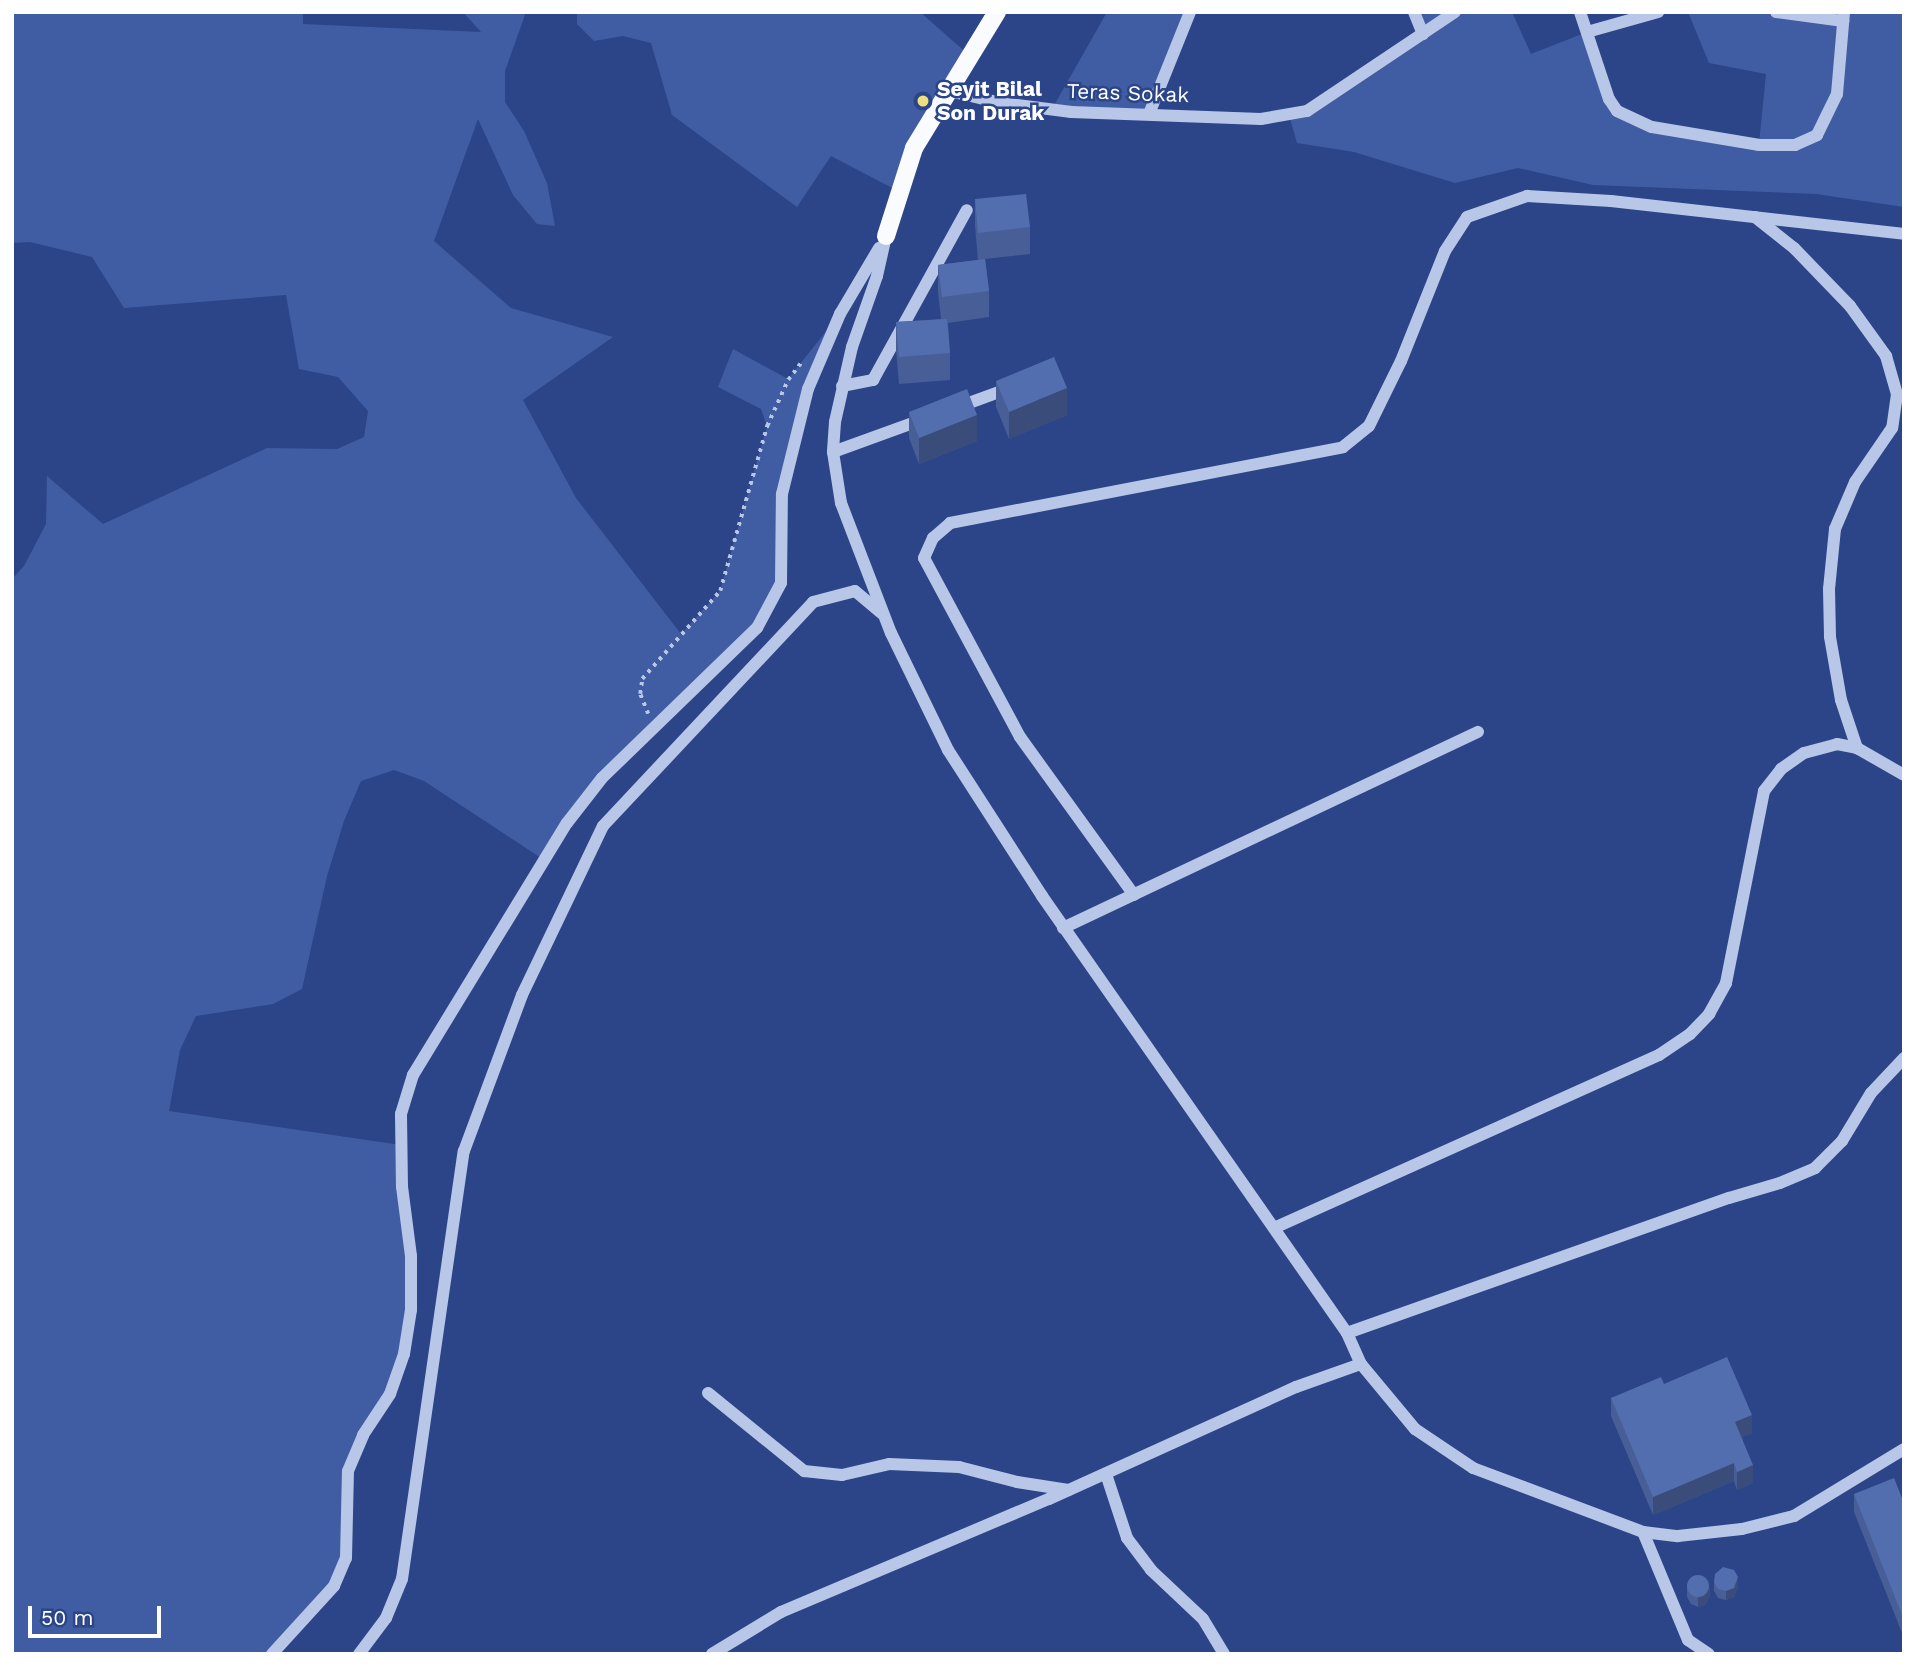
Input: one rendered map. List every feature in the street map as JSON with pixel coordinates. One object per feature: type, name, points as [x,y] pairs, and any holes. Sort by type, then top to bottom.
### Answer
[{"type":"main road","points":[[886,236],[914,148],[997,12]]},
{"type":"street","points":[[1149,114],[1190,12]]},
{"type":"street","points":[[1413,12],[1423,34],[1455,12]]},
{"type":"street","points":[[1580,12],[1609,99],[1617,111],[1652,127],[1759,145],[1795,145],[1817,135],[1837,94],[1844,17],[1776,12]]},
{"type":"street","points":[[1587,32],[1658,12]]},
{"type":"street","name":"Teras Sokak","points":[[949,91],[1001,103],[1071,112],[1261,119],[1307,111],[1423,34]]},
{"type":"street","points":[[1134,895],[1020,737],[924,558],[933,538],[950,523],[1343,447],[1369,426],[1401,361],[1445,251],[1467,217],[1527,196],[1754,216],[1904,234]]},
{"type":"street","points":[[842,386],[873,380],[967,210]]},
{"type":"street","points":[[1754,216],[1794,248],[1850,306],[1886,356],[1897,394],[1892,428],[1855,482],[1835,529],[1829,589],[1830,637],[1841,700],[1857,748]]},
{"type":"street","points":[[886,236],[842,386],[833,452],[841,503],[884,616],[948,750],[1063,928],[1347,1334],[1361,1364],[1415,1429],[1473,1468],[1643,1532],[1678,1536],[1742,1529],[1794,1516],[1904,1449]]},
{"type":"street","points":[[272,1654],[334,1586],[342,1567],[349,1536],[348,1471],[363,1435],[390,1394],[404,1354],[411,1310],[411,1256],[402,1187],[401,1114],[413,1074],[567,823],[602,778],[757,628],[781,583],[782,494],[808,388],[840,314],[886,236]]},
{"type":"street","points":[[833,452],[1024,383]]},
{"type":"street","points":[[359,1654],[386,1618],[402,1579],[464,1151],[522,995],[603,826],[813,602],[855,591],[884,616]]},
{"type":"street","points":[[1063,928],[1478,732]]},
{"type":"street","points":[[1273,1228],[1659,1055],[1690,1034],[1709,1014],[1726,984],[1764,791],[1782,769],[1804,753],[1837,744],[1857,748],[1904,775]]},
{"type":"street","points":[[1347,1334],[1729,1198],[1780,1184],[1815,1168],[1842,1142],[1871,1093],[1904,1058]]},
{"type":"street","points":[[712,1654],[781,1612],[1068,1491],[1296,1387],[1361,1364]]},
{"type":"street","points":[[708,1393],[804,1471],[842,1475],[888,1464],[958,1467],[1068,1491]]},
{"type":"street","points":[[1106,1474],[1127,1538],[1151,1570],[1203,1619],[1224,1654]]},
{"type":"street","points":[[1643,1532],[1688,1640],[1709,1654]]},
{"type":"path","points":[[654,729],[640,695],[642,679],[720,591],[767,426],[788,380],[805,358]]},
{"type":"shaded area","points":[[12,12],[303,12],[303,24],[481,32],[463,12],[526,12],[505,71],[505,102],[524,131],[547,183],[555,226],[537,224],[513,195],[478,119],[434,241],[511,308],[613,337],[523,400],[576,498],[681,634],[720,591],[767,426],[761,409],[718,387],[733,349],[788,379],[840,314],[808,389],[782,494],[781,583],[757,628],[602,778],[544,860],[424,781],[394,770],[361,781],[344,821],[327,876],[302,989],[273,1004],[196,1016],[180,1050],[169,1111],[401,1145],[411,1256],[404,1354],[348,1471],[349,1536],[334,1586],[272,1654],[12,1654],[12,579],[24,566],[46,524],[47,476],[103,524],[267,448],[337,449],[364,437],[368,411],[338,377],[299,369],[286,295],[124,308],[92,257],[30,242],[12,243]]},
{"type":"shaded area","points":[[577,12],[920,12],[970,56],[900,192],[831,156],[797,207],[672,115],[651,43],[623,36],[594,41],[577,24]]},
{"type":"shaded area","points":[[1107,12],[1190,12],[1149,114],[1052,109]]},
{"type":"shaded area","points":[[1414,12],[1512,12],[1531,54],[1587,32],[1617,111],[1658,128],[1759,144],[1766,74],[1709,63],[1688,12],[1904,12],[1904,207],[1816,194],[1593,185],[1518,168],[1455,183],[1354,152],[1297,143],[1289,115],[1307,111],[1422,34]]},
{"type":"building","points":[[1026,194],[1030,227],[978,233],[975,199]]},
{"type":"building","points":[[985,259],[989,291],[942,297],[938,265]]},
{"type":"building","points":[[947,319],[950,353],[899,357],[896,322]]},
{"type":"building","points":[[1054,357],[1067,388],[1009,412],[996,381]]},
{"type":"building","points":[[967,389],[977,415],[919,438],[909,412]]},
{"type":"building","points":[[1727,1357],[1752,1415],[1735,1422],[1753,1465],[1737,1472],[1734,1463],[1653,1497],[1611,1398],[1661,1377],[1664,1384]]},
{"type":"building","points":[[1894,1478],[1904,1503],[1904,1620],[1854,1494]]},
{"type":"building","points":[[1723,1567],[1734,1570],[1738,1577],[1734,1588],[1726,1591],[1718,1589],[1714,1582],[1715,1574]]},
{"type":"building","points":[[1698,1575],[1706,1578],[1709,1586],[1706,1594],[1698,1597],[1690,1594],[1687,1586],[1690,1578]]},
{"type":"place","name":"Seyit Bilal Son Durak","points":[[923,101]]}]
